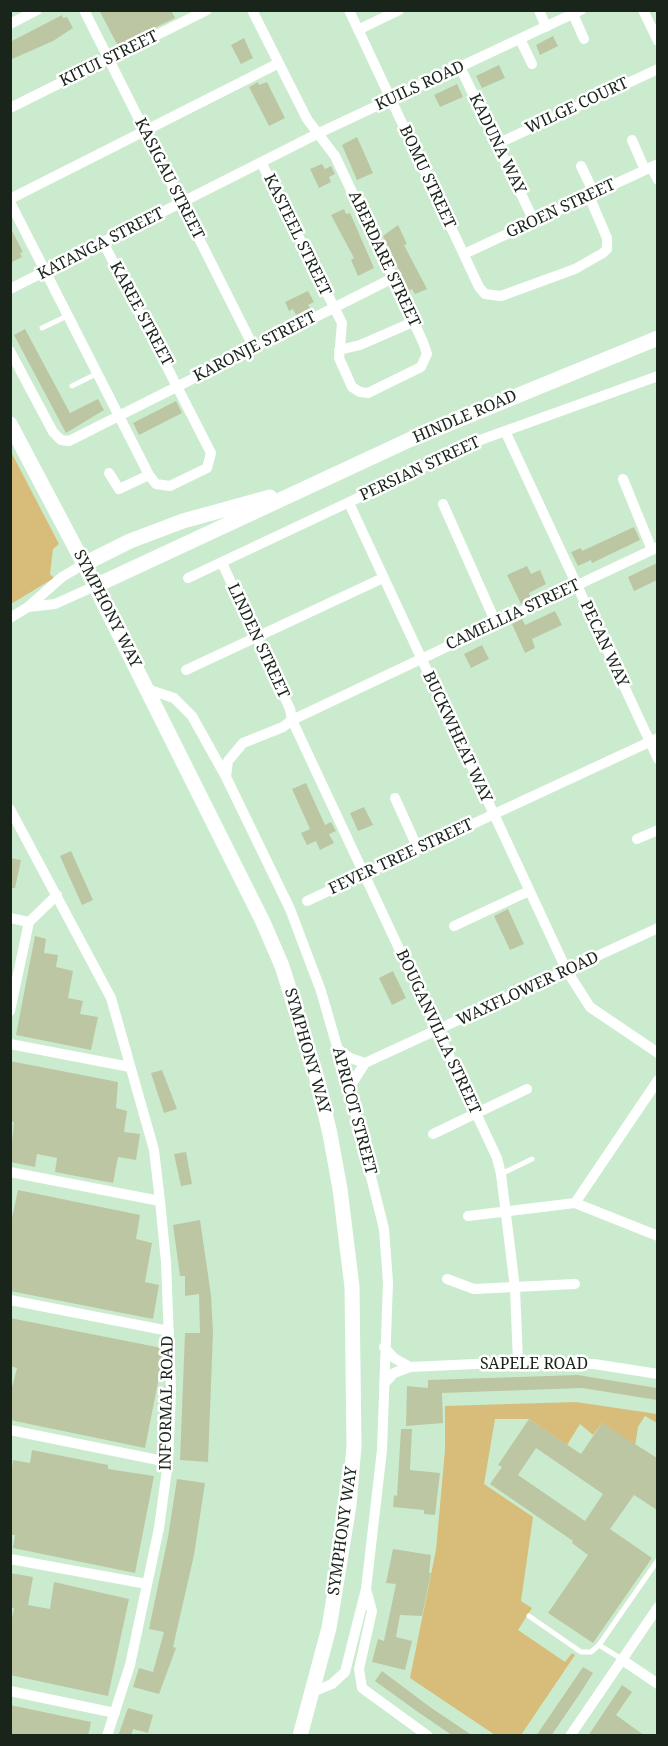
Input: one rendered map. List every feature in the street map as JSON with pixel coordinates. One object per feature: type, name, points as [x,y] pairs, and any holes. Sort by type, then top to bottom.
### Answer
[{"type":"main road","name":"HINDLE ROAD","points":[[95,586],[491,405],[657,338]]},
{"type":"main road","name":"HINDLE ROAD","points":[[612,358],[657,346]]},
{"type":"main road","name":"SYMPHONY WAY","points":[[10,423],[84,564],[251,897],[282,966],[316,1075],[340,1189],[352,1287],[355,1380],[354,1446],[342,1560],[329,1628],[300,1736]]},
{"type":"main road","name":"HINDLE ROAD","points":[[84,564],[130,541],[183,521],[320,482]]},
{"type":"street","points":[[10,24],[37,10]]},
{"type":"street","name":"KASIGAU STREET","points":[[84,10],[254,348]]},
{"type":"street","name":"KITUI STREET","points":[[10,108],[207,10]]},
{"type":"street","name":"ABERDARE STREET","points":[[252,10],[307,119],[335,156],[426,349],[424,364],[368,393],[360,392],[352,387],[339,358],[343,327],[332,308]]},
{"type":"street","name":"BOMU STREET","points":[[349,10],[481,291],[495,297],[593,260],[603,253],[608,243],[591,195]]},
{"type":"street","points":[[358,30],[399,10]]},
{"type":"street","points":[[539,10],[546,27]]},
{"type":"street","points":[[643,10],[657,41]]},
{"type":"street","name":"KUILS ROAD","points":[[319,133],[577,12],[584,39]]},
{"type":"street","points":[[520,39],[532,64]]},
{"type":"street","points":[[109,473],[119,489],[149,475],[10,200],[279,63]]},
{"type":"street","name":"KADUNA WAY","points":[[460,67],[534,221]]},
{"type":"street","name":"WILGE COURT","points":[[497,144],[657,69]]},
{"type":"street","name":"KATANGA STREET","points":[[10,289],[319,133]]},
{"type":"street","points":[[632,140],[651,167],[657,180]]},
{"type":"street","name":"KASTEEL STREET","points":[[261,162],[332,308]]},
{"type":"street","points":[[580,166],[591,195]]},
{"type":"street","name":"GROEN STREET","points":[[464,254],[651,167]]},
{"type":"street","name":"KAREE STREET","points":[[103,242],[209,448],[210,464],[207,468],[170,486],[156,484],[149,475]]},
{"type":"street","name":"KARONJE STREET","points":[[10,351],[53,432],[61,440],[72,440],[393,278]]},
{"type":"street","points":[[339,350],[413,322]]},
{"type":"street","name":"PERSIAN STREET","points":[[188,578],[505,431],[657,376]]},
{"type":"street","name":"PECAN WAY","points":[[505,431],[653,740],[657,759]]},
{"type":"street","points":[[623,479],[655,549]]},
{"type":"street","name":"BUCKWHEAT WAY","points":[[349,503],[567,971],[590,1007],[657,1053]]},
{"type":"street","points":[[443,504],[496,623]]},
{"type":"street","name":"CAMELLIA STREET","points":[[226,777],[228,761],[237,748],[250,740],[283,727],[292,720],[655,549]]},
{"type":"street","name":"LINDEN STREET","points":[[222,563],[290,709],[292,720]]},
{"type":"street","points":[[10,618],[28,607],[49,587],[84,564]]},
{"type":"street","points":[[186,670],[383,578]]},
{"type":"street","points":[[28,607],[55,604],[95,586]]},
{"type":"street","name":"APRICOT STREET","points":[[147,689],[174,698],[184,705],[226,777],[300,933],[339,1050],[384,1229],[388,1282],[379,1489],[366,1589],[345,1672],[332,1684],[313,1692]]},
{"type":"street","name":"BOUGANVILLA STREET","points":[[292,720],[438,1030],[501,1174],[515,1288],[518,1362]]},
{"type":"street","name":"FEVER TREE STREET","points":[[307,901],[653,740]]},
{"type":"street","points":[[395,798],[418,849]]},
{"type":"street","name":"INFORMAL ROAD","points":[[10,809],[111,998],[154,1150],[160,1201],[171,1390],[168,1462],[147,1584],[130,1665],[108,1736]]},
{"type":"street","points":[[638,839],[657,830]]},
{"type":"street","points":[[454,926],[529,891]]},
{"type":"street","points":[[10,1011],[29,922],[57,895]]},
{"type":"street","points":[[10,918],[29,922]]},
{"type":"street","name":"WAXFLOWER ROAD","points":[[365,1063],[657,928]]},
{"type":"street","points":[[10,1044],[130,1067]]},
{"type":"street","points":[[339,1050],[350,1058],[365,1063],[353,1078],[349,1088]]},
{"type":"street","points":[[575,1203],[657,1080]]},
{"type":"street","points":[[434,1134],[527,1089]]},
{"type":"street","points":[[10,1172],[160,1201]]},
{"type":"street","points":[[468,1216],[575,1203],[657,1236]]},
{"type":"street","points":[[447,1279],[468,1288],[574,1284]]},
{"type":"street","points":[[10,1300],[169,1331]]},
{"type":"street","points":[[384,1347],[394,1358],[411,1367]]},
{"type":"street","name":"SAPELE ROAD","points":[[384,1384],[394,1373],[411,1367],[518,1362],[594,1364],[657,1374]]},
{"type":"street","points":[[10,1430],[168,1462]]},
{"type":"street","points":[[10,1559],[147,1584]]},
{"type":"street","name":"APRICOT STREET","points":[[366,1589],[372,1611],[359,1669],[360,1682],[366,1692],[429,1736]]},
{"type":"street","points":[[570,1736],[657,1607]]},
{"type":"street","points":[[621,1659],[657,1684]]},
{"type":"street","points":[[10,1691],[115,1713]]},
{"type":"lane","points":[[42,328],[68,315]]},
{"type":"lane","points":[[72,386],[96,374]]},
{"type":"lane","points":[[501,1174],[532,1159]]},
{"type":"lane","points":[[529,1616],[581,1652],[591,1652],[599,1645],[657,1560]]},
{"type":"lane","points":[[599,1645],[621,1659]]},
{"type":"shaded area","points":[[10,450],[59,544],[53,549],[50,574],[54,578],[11,604]]},
{"type":"shaded area","points":[[576,1402],[657,1414],[657,1423],[645,1416],[638,1427],[635,1446],[602,1423],[593,1435],[580,1424],[567,1445],[529,1419],[495,1419],[484,1484],[533,1517],[521,1601],[532,1608],[518,1630],[565,1662],[572,1653],[575,1655],[521,1735],[495,1735],[410,1678],[436,1550],[445,1450],[445,1406]]},
{"type":"building","points":[[99,10],[171,10],[175,18],[118,46]]},
{"type":"building","points":[[62,15],[63,18],[67,17],[73,28],[53,41],[10,60],[10,42]]},
{"type":"building","points":[[553,36],[558,46],[540,55],[536,45]]},
{"type":"building","points":[[244,38],[253,58],[241,64],[231,45]]},
{"type":"building","points":[[499,65],[505,78],[482,88],[476,76]]},
{"type":"building","points":[[258,82],[259,85],[267,82],[285,118],[269,126],[249,87]]},
{"type":"building","points":[[457,84],[463,97],[440,107],[434,95]]},
{"type":"building","points":[[357,137],[373,173],[357,180],[342,145]]},
{"type":"building","points":[[322,164],[325,169],[331,166],[335,174],[329,177],[331,182],[319,188],[310,169]]},
{"type":"building","points":[[344,209],[346,214],[350,213],[374,268],[358,276],[351,260],[354,258],[331,215]]},
{"type":"building","points":[[398,225],[407,244],[404,245],[427,289],[415,294],[412,289],[409,291],[383,236]]},
{"type":"building","points":[[10,227],[23,252],[20,253],[22,257],[10,263]]},
{"type":"building","points":[[308,291],[314,302],[308,305],[310,308],[296,315],[293,309],[289,311],[285,302]]},
{"type":"building","points":[[25,329],[70,413],[98,399],[104,410],[66,433],[14,335]]},
{"type":"building","points":[[176,401],[182,413],[139,435],[133,423]]},
{"type":"building","points":[[634,527],[640,540],[592,563],[591,560],[578,566],[571,552],[581,548],[582,551]]},
{"type":"building","points":[[657,563],[657,580],[634,591],[628,577]]},
{"type":"building","points":[[527,566],[531,574],[540,570],[546,584],[529,593],[531,599],[521,604],[507,575]]},
{"type":"building","points":[[555,611],[562,625],[532,639],[535,648],[525,653],[512,624],[522,619],[525,625]]},
{"type":"building","points":[[482,645],[489,659],[471,668],[464,654]]},
{"type":"building","points":[[306,783],[325,825],[331,822],[336,831],[329,834],[334,843],[320,850],[316,841],[307,845],[301,833],[310,829],[292,789]]},
{"type":"building","points":[[364,807],[373,825],[358,831],[350,813]]},
{"type":"building","points":[[71,851],[93,900],[82,905],[60,856]]},
{"type":"building","points":[[10,858],[21,860],[15,888],[10,888]]},
{"type":"building","points":[[508,909],[524,944],[510,950],[494,916]]},
{"type":"building","points":[[35,936],[46,939],[44,953],[58,955],[56,967],[73,971],[68,998],[83,1001],[80,1014],[98,1017],[91,1050],[16,1035]]},
{"type":"building","points":[[393,971],[406,998],[392,1005],[379,978]]},
{"type":"building","points":[[10,1061],[118,1082],[116,1108],[127,1111],[124,1132],[140,1134],[136,1160],[118,1157],[113,1183],[55,1172],[57,1158],[37,1154],[35,1167],[10,1162],[14,1122],[10,1122]]},
{"type":"building","points":[[162,1070],[177,1109],[164,1113],[151,1073]]},
{"type":"building","points":[[186,1152],[192,1184],[181,1186],[174,1154]]},
{"type":"building","points":[[18,1190],[140,1215],[136,1239],[152,1243],[145,1282],[159,1285],[153,1319],[10,1291],[10,1227]]},
{"type":"building","points":[[200,1220],[211,1295],[213,1333],[208,1462],[180,1460],[185,1333],[200,1333],[199,1294],[185,1296],[185,1276],[180,1276],[173,1225]]},
{"type":"building","points":[[10,1318],[162,1348],[162,1362],[145,1448],[10,1420],[10,1395],[17,1368],[10,1366]]},
{"type":"building","points":[[578,1375],[657,1388],[657,1400],[582,1388],[442,1393],[443,1423],[406,1426],[407,1386],[428,1388],[428,1380]]},
{"type":"building","points":[[529,1419],[581,1454],[602,1423],[657,1458],[657,1510],[634,1495],[610,1529],[652,1558],[593,1643],[548,1613],[588,1555],[572,1543],[573,1541],[490,1484],[502,1467],[498,1465]],"holes":[[[536,1448],[603,1494],[585,1521],[518,1475]]]},
{"type":"building","points":[[401,1429],[412,1429],[410,1470],[440,1473],[435,1515],[424,1514],[424,1510],[393,1507],[394,1495],[397,1496]]},
{"type":"building","points":[[32,1450],[108,1465],[108,1469],[154,1476],[135,1573],[13,1548],[15,1535],[10,1535],[13,1460],[30,1463]]},
{"type":"building","points":[[177,1479],[205,1483],[194,1555],[173,1647],[176,1648],[159,1694],[133,1687],[139,1668],[153,1672],[164,1632],[149,1629]]},
{"type":"building","points":[[393,1549],[431,1555],[429,1573],[431,1573],[422,1616],[400,1615],[396,1637],[412,1641],[405,1670],[372,1662],[378,1639],[384,1641],[396,1584],[386,1583]]},
{"type":"building","points":[[10,1573],[33,1577],[28,1605],[50,1609],[54,1582],[129,1599],[108,1696],[10,1675],[10,1627],[14,1608],[10,1607]]},
{"type":"building","points":[[583,1667],[593,1673],[581,1692],[551,1736],[536,1736]]},
{"type":"building","points":[[382,1671],[473,1736],[453,1736],[418,1712],[375,1681]]},
{"type":"building","points":[[622,1685],[632,1692],[616,1715],[645,1736],[588,1736]]},
{"type":"building","points":[[10,1705],[91,1722],[88,1736],[10,1736]]},
{"type":"building","points":[[128,1708],[153,1715],[148,1733],[133,1729],[131,1736],[118,1736]]}]
